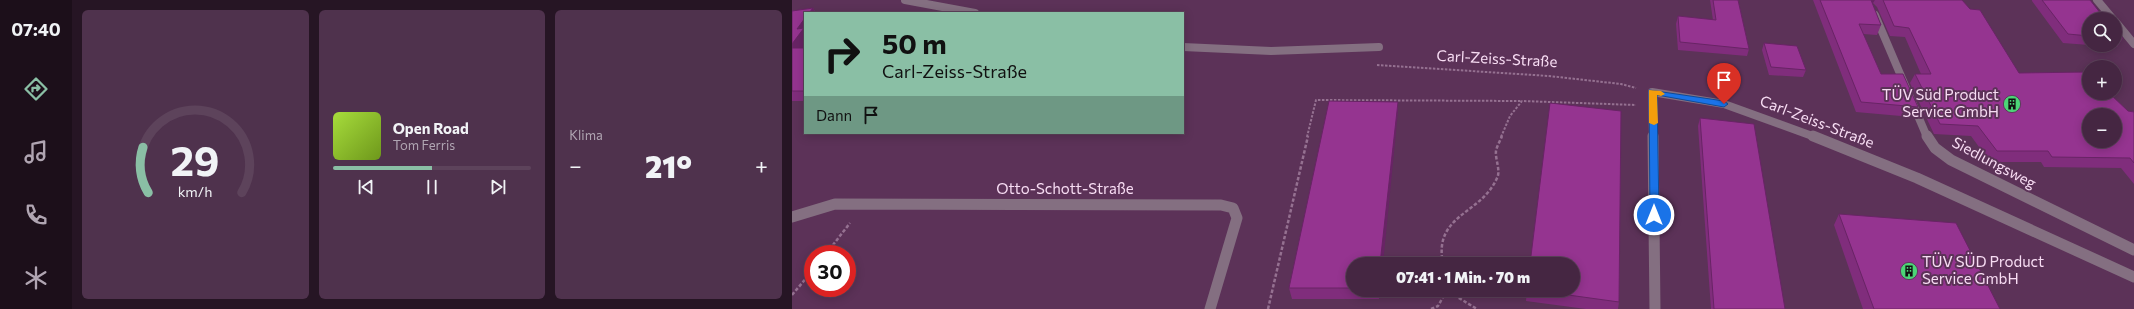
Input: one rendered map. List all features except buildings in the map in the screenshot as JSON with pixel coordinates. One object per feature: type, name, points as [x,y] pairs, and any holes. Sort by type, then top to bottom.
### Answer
[{"type":"street","points":[[906,0],[970,12]]},
{"type":"street","points":[[2097,0],[2107,12]]},
{"type":"street","name":"Siedlungsweg","points":[[1872,9],[1925,134],[1935,148],[1950,160],[2134,250]]},
{"type":"street","points":[[2122,30],[2134,44]]},
{"type":"street","points":[[1184,47],[1271,52],[1379,47]]},
{"type":"street","points":[[1652,92],[1654,106],[1655,309]]},
{"type":"street","name":"Carl-Zeiss-Straße","points":[[1652,92],[1724,104],[1776,122],[1917,178],[2134,277]]},
{"type":"street","name":"Otto-Schott-Straße","points":[[792,217],[835,204],[1221,205],[1233,208],[1237,218],[1210,309]]},
{"type":"path","name":"Carl-Zeiss-Straße","points":[[1354,49],[1369,63],[1382,67],[1549,76],[1621,84],[1652,92]]},
{"type":"path","points":[[1268,309],[1316,100],[1522,101],[1654,106]]},
{"type":"path","points":[[1442,257],[1443,236],[1456,219],[1484,198],[1498,177],[1496,150],[1510,116],[1522,101]]},
{"type":"path","points":[[833,245],[864,205]]},
{"type":"path","points":[[792,295],[804,281]]},
{"type":"path","points":[[1431,309],[1438,306],[1443,297]]},
{"type":"path","points":[[1459,297],[1477,309]]},
{"type":"slow traffic","points":[[1654,123],[1652,92],[1661,94]]},
{"type":"place","name":"TÜV Süd Product Service GmbH","points":[[2012,104]]},
{"type":"place","name":"TÜV SÜD Product Service GmbH","points":[[1909,271]]},
{"type":"route","points":[[1654,215],[1654,106],[1652,92],[1724,104]]}]
